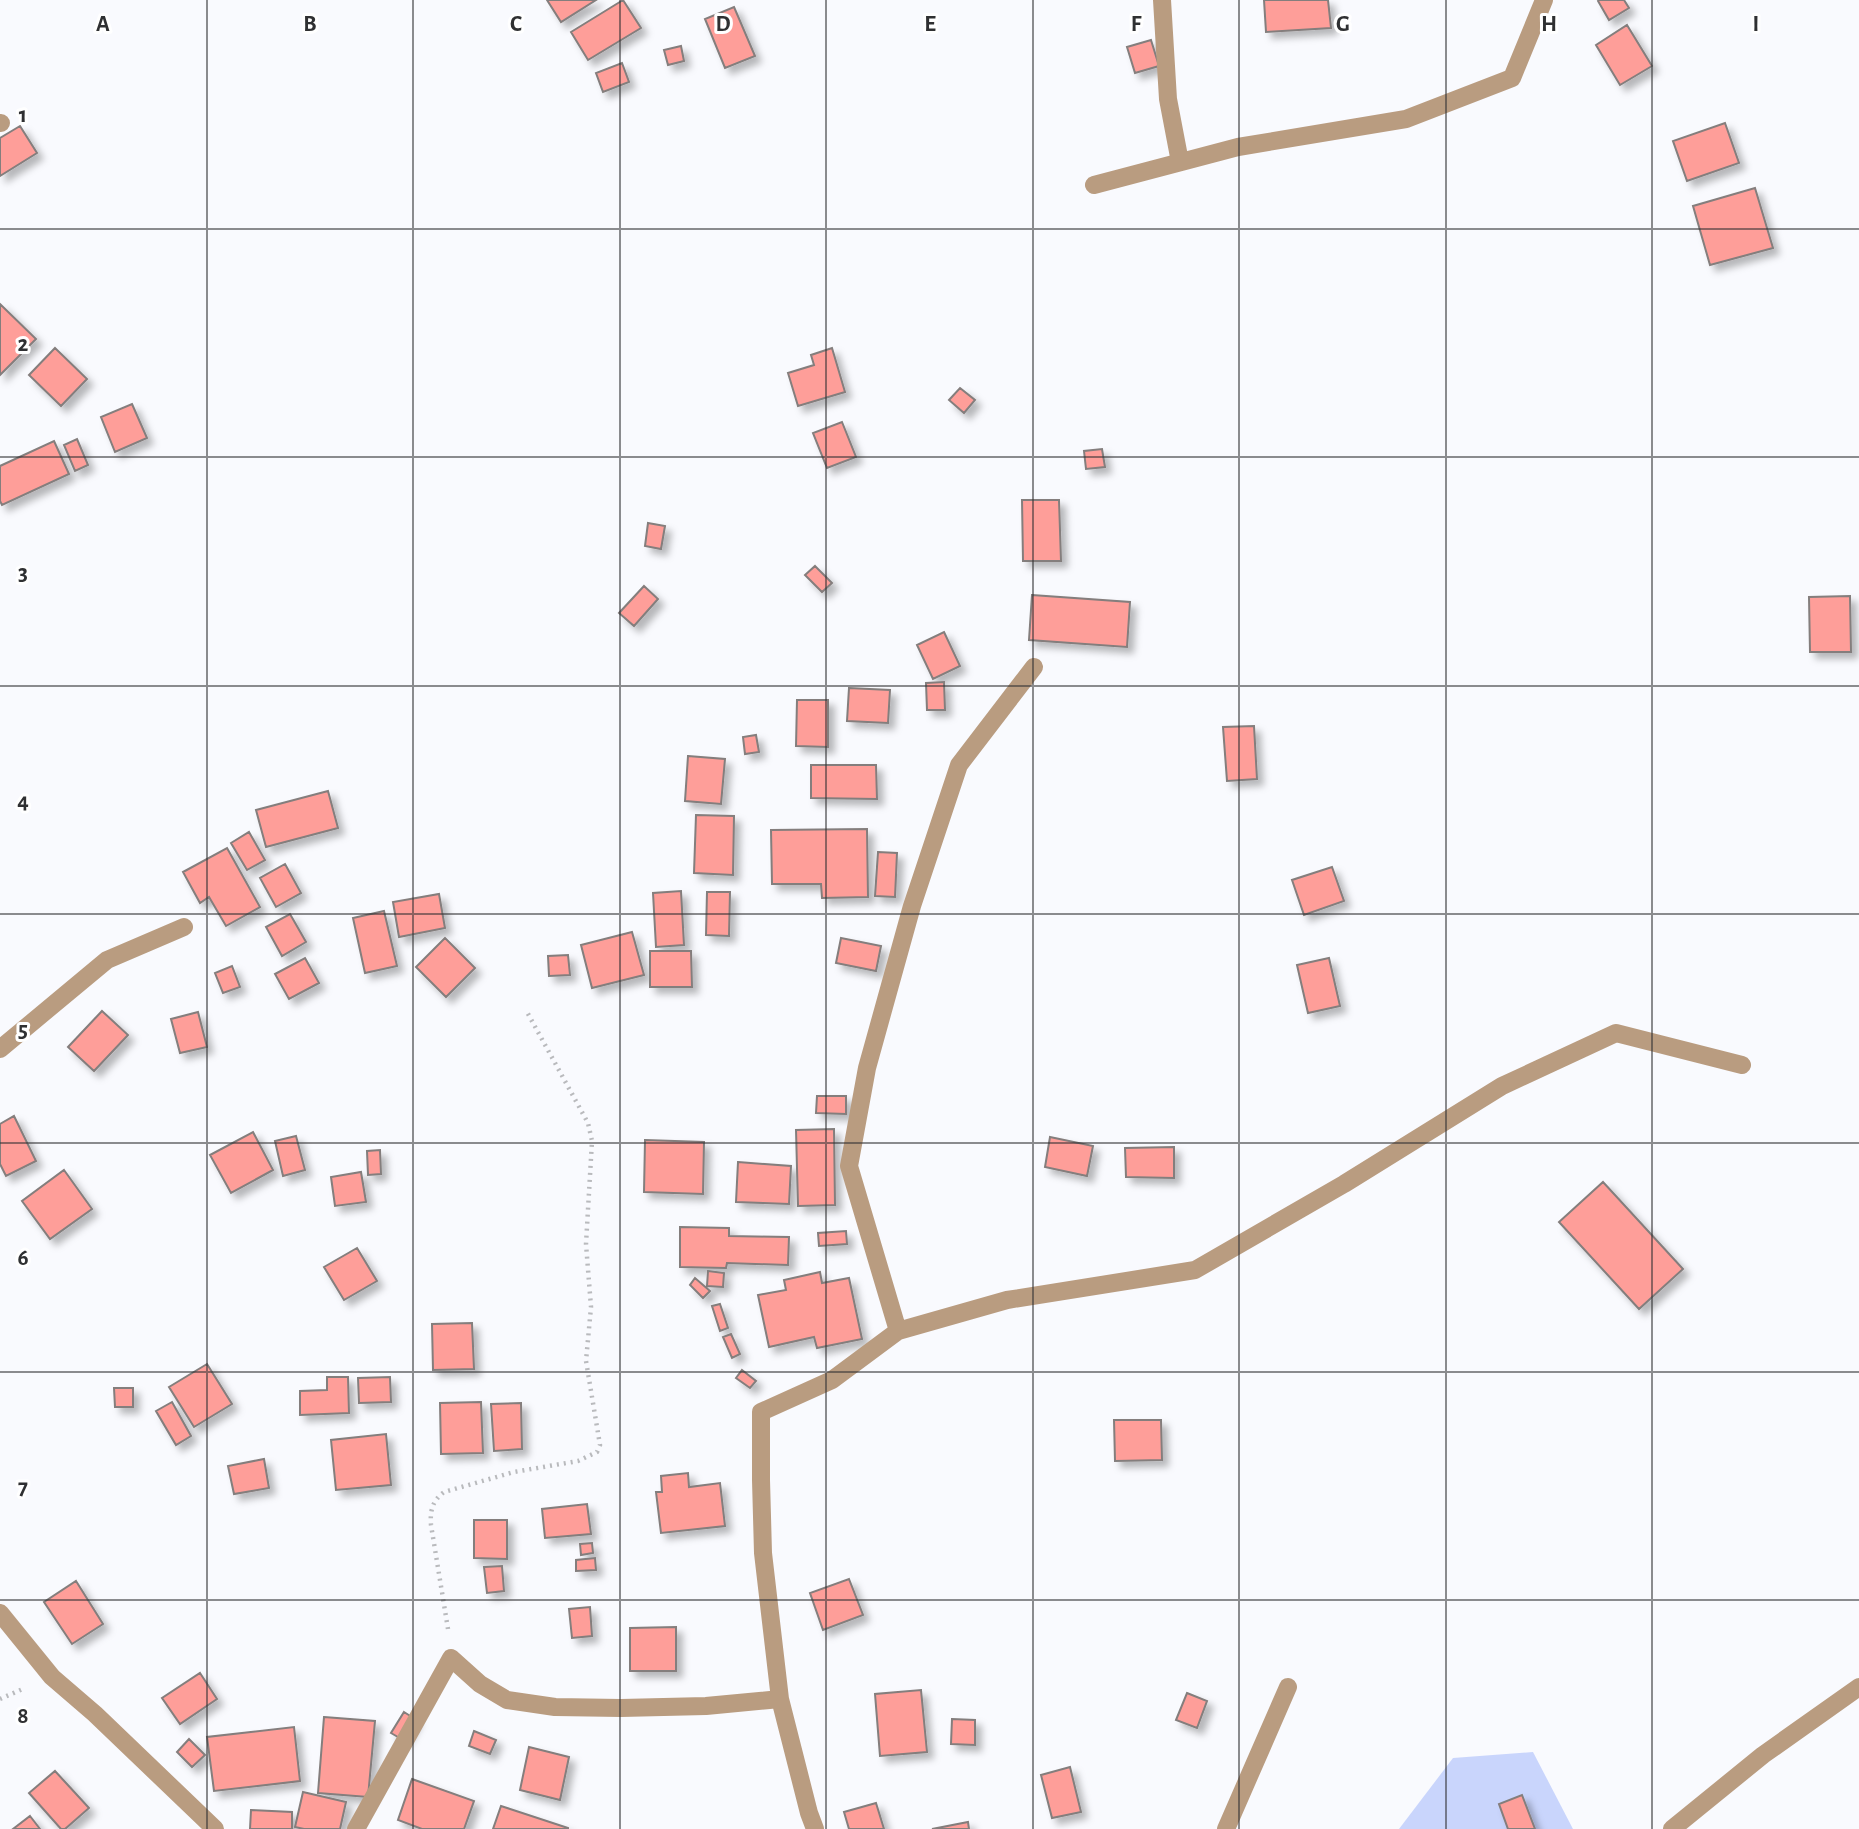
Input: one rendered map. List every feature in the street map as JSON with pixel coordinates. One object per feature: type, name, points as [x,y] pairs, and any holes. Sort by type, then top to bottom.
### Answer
[{"type":"street","points":[[1162,0],[1168,99],[1180,162]]},
{"type":"street","points":[[1094,185],[1238,147],[1406,119],[1512,78],[1544,0]]},
{"type":"street","points":[[898,1331],[849,1166],[867,1068],[912,906],[959,765],[1034,667]]},
{"type":"street","points":[[0,1049],[107,960],[184,927]]},
{"type":"street","points":[[815,1829],[780,1699],[763,1553],[761,1412],[832,1380],[898,1331],[1007,1300],[1195,1270],[1344,1184],[1502,1086],[1616,1033],[1741,1065]]},
{"type":"street","points":[[0,1613],[52,1676],[215,1829]]},
{"type":"street","points":[[356,1829],[452,1658],[480,1684],[508,1700],[555,1707],[706,1706],[780,1699]]},
{"type":"street","points":[[1227,1829],[1288,1687]]},
{"type":"street","points":[[1672,1829],[1763,1755],[1859,1687]]},
{"type":"path","points":[[452,1658],[431,1525],[433,1503],[444,1492],[514,1472],[578,1461],[597,1452],[600,1445],[586,1361],[591,1307],[586,1244],[592,1141],[588,1123],[527,1012]]},
{"type":"shaded area","points":[[1533,1752],[1573,1829],[1399,1829],[1453,1758]]},
{"type":"building","points":[[547,0],[596,0],[561,22]]},
{"type":"building","points":[[623,0],[641,28],[588,60],[571,32]]},
{"type":"building","points":[[1264,0],[1328,0],[1331,28],[1266,32]]},
{"type":"building","points":[[1599,0],[1624,0],[1629,8],[1609,20]]},
{"type":"building","points":[[734,7],[755,56],[725,68],[705,19]]},
{"type":"building","points":[[1627,25],[1652,66],[1620,85],[1596,45]]},
{"type":"building","points":[[1151,40],[1159,66],[1135,73],[1127,47]]},
{"type":"building","points":[[681,46],[684,61],[668,65],[664,50]]},
{"type":"building","points":[[622,63],[629,82],[603,92],[596,73]]},
{"type":"building","points":[[1725,123],[1739,163],[1687,181],[1673,141]]},
{"type":"building","points":[[20,126],[37,153],[0,176],[0,138]]},
{"type":"building","points":[[1755,188],[1773,248],[1710,265],[1693,206]]},
{"type":"building","points":[[0,304],[36,339],[0,375]]},
{"type":"building","points":[[55,348],[87,379],[61,406],[29,375]]},
{"type":"building","points":[[832,348],[845,392],[798,406],[788,373],[814,365],[811,355]]},
{"type":"building","points":[[960,388],[975,400],[964,413],[949,400]]},
{"type":"building","points":[[132,404],[147,438],[115,452],[101,417]]},
{"type":"building","points":[[842,422],[856,457],[827,468],[813,433]]},
{"type":"building","points":[[77,439],[88,465],[75,471],[64,445]]},
{"type":"building","points":[[54,441],[69,474],[2,505],[0,466]]},
{"type":"building","points":[[1102,449],[1105,467],[1086,469],[1084,451]]},
{"type":"building","points":[[1022,500],[1059,500],[1061,561],[1023,561]]},
{"type":"building","points":[[648,523],[665,526],[661,549],[645,546]]},
{"type":"building","points":[[815,566],[832,583],[822,592],[805,575]]},
{"type":"building","points":[[644,586],[658,599],[634,626],[619,613]]},
{"type":"building","points":[[1032,595],[1130,602],[1127,647],[1029,640]]},
{"type":"building","points":[[1850,596],[1851,652],[1810,652],[1809,597]]},
{"type":"building","points":[[944,632],[960,666],[933,679],[917,645]]},
{"type":"building","points":[[944,682],[945,710],[927,710],[926,683]]},
{"type":"building","points":[[849,688],[890,690],[888,723],[847,721]]},
{"type":"building","points":[[797,700],[828,700],[828,747],[796,746]]},
{"type":"building","points":[[1254,726],[1257,779],[1227,781],[1223,727]]},
{"type":"building","points":[[756,735],[759,752],[745,754],[743,737]]},
{"type":"building","points":[[688,756],[725,759],[721,804],[685,801]]},
{"type":"building","points":[[811,765],[876,765],[877,799],[811,798]]},
{"type":"building","points":[[328,791],[338,828],[266,847],[256,810]]},
{"type":"building","points":[[696,815],[734,816],[733,875],[694,873]]},
{"type":"building","points":[[867,829],[868,897],[822,898],[821,884],[772,884],[771,830]]},
{"type":"building","points":[[249,832],[265,860],[247,870],[231,843]]},
{"type":"building","points":[[227,848],[260,907],[226,926],[209,897],[200,903],[183,872]]},
{"type":"building","points":[[878,852],[897,853],[895,897],[875,896]]},
{"type":"building","points":[[285,864],[301,893],[276,907],[260,878]]},
{"type":"building","points":[[1332,867],[1344,901],[1304,915],[1292,880]]},
{"type":"building","points":[[681,891],[684,945],[656,947],[653,893]]},
{"type":"building","points":[[707,892],[730,892],[729,936],[706,935]]},
{"type":"building","points":[[439,894],[445,928],[399,937],[393,902]]},
{"type":"building","points":[[384,911],[397,966],[365,973],[353,918]]},
{"type":"building","points":[[290,914],[306,942],[282,956],[266,927]]},
{"type":"building","points":[[632,932],[644,975],[592,988],[581,945]]},
{"type":"building","points":[[445,938],[475,968],[446,997],[416,967]]},
{"type":"building","points":[[841,938],[881,946],[876,971],[836,963]]},
{"type":"building","points":[[650,951],[691,951],[692,987],[650,987]]},
{"type":"building","points":[[568,955],[570,975],[549,976],[548,956]]},
{"type":"building","points":[[305,958],[319,983],[289,999],[275,974]]},
{"type":"building","points":[[1329,958],[1340,1006],[1308,1013],[1297,965]]},
{"type":"building","points":[[232,966],[240,987],[223,993],[215,973]]},
{"type":"building","points":[[102,1011],[128,1035],[94,1071],[68,1047]]},
{"type":"building","points":[[198,1012],[207,1047],[180,1053],[171,1019]]},
{"type":"building","points":[[817,1096],[846,1096],[846,1114],[816,1113]]},
{"type":"building","points":[[14,1116],[36,1161],[6,1176],[0,1164],[0,1124]]},
{"type":"building","points":[[834,1129],[835,1205],[798,1206],[796,1130]]},
{"type":"building","points":[[253,1132],[273,1170],[231,1193],[210,1155]]},
{"type":"building","points":[[296,1136],[305,1170],[283,1176],[275,1141]]},
{"type":"building","points":[[1050,1137],[1093,1146],[1087,1176],[1045,1167]]},
{"type":"building","points":[[645,1140],[704,1142],[703,1194],[644,1192]]},
{"type":"building","points":[[1174,1147],[1174,1178],[1126,1177],[1125,1148]]},
{"type":"building","points":[[380,1150],[381,1174],[368,1175],[367,1151]]},
{"type":"building","points":[[738,1162],[791,1166],[789,1204],[736,1202]]},
{"type":"building","points":[[64,1170],[92,1209],[50,1239],[22,1201]]},
{"type":"building","points":[[361,1172],[366,1202],[335,1206],[331,1177]]},
{"type":"building","points":[[1603,1182],[1683,1269],[1639,1309],[1559,1222]]},
{"type":"building","points":[[680,1227],[729,1228],[729,1236],[789,1237],[788,1265],[727,1263],[726,1268],[680,1267]]},
{"type":"building","points":[[846,1231],[847,1244],[819,1246],[818,1233]]},
{"type":"building","points":[[357,1248],[377,1281],[344,1300],[324,1267]]},
{"type":"building","points":[[708,1271],[724,1273],[723,1287],[707,1286]]},
{"type":"building","points":[[820,1272],[822,1283],[849,1278],[862,1339],[817,1348],[814,1337],[769,1347],[758,1295],[786,1290],[784,1280]]},
{"type":"building","points":[[695,1278],[710,1291],[703,1298],[690,1285]]},
{"type":"building","points":[[720,1304],[728,1328],[720,1331],[712,1306]]},
{"type":"building","points":[[472,1323],[474,1369],[433,1370],[432,1324]]},
{"type":"building","points":[[731,1334],[740,1354],[732,1358],[723,1337]]},
{"type":"building","points":[[207,1364],[232,1404],[194,1427],[169,1387]]},
{"type":"building","points":[[742,1370],[756,1381],[750,1388],[736,1378]]},
{"type":"building","points":[[327,1377],[348,1377],[349,1413],[300,1415],[300,1391],[327,1390]]},
{"type":"building","points":[[390,1377],[391,1402],[359,1403],[358,1378]]},
{"type":"building","points":[[114,1388],[133,1388],[133,1407],[115,1407]]},
{"type":"building","points":[[172,1402],[191,1436],[176,1445],[156,1411]]},
{"type":"building","points":[[481,1402],[483,1453],[441,1454],[440,1403]]},
{"type":"building","points":[[521,1403],[522,1449],[494,1451],[491,1404]]},
{"type":"building","points":[[1114,1420],[1161,1420],[1162,1460],[1115,1461]]},
{"type":"building","points":[[386,1434],[391,1485],[336,1490],[331,1440]]},
{"type":"building","points":[[264,1459],[269,1488],[234,1494],[228,1466]]},
{"type":"building","points":[[688,1473],[689,1487],[720,1483],[725,1526],[661,1533],[656,1492],[662,1492],[661,1476]]},
{"type":"building","points":[[587,1504],[591,1534],[545,1538],[542,1509]]},
{"type":"building","points":[[474,1520],[507,1520],[507,1559],[474,1558]]},
{"type":"building","points":[[592,1543],[593,1553],[581,1555],[580,1544]]},
{"type":"building","points":[[595,1558],[596,1570],[576,1571],[576,1560]]},
{"type":"building","points":[[502,1566],[504,1591],[487,1593],[484,1567]]},
{"type":"building","points":[[849,1579],[863,1615],[823,1630],[810,1593]]},
{"type":"building","points":[[76,1581],[103,1624],[72,1644],[44,1602]]},
{"type":"building","points":[[590,1607],[592,1636],[572,1638],[569,1609]]},
{"type":"building","points":[[676,1627],[676,1671],[630,1671],[630,1628]]},
{"type":"building","points":[[200,1673],[217,1699],[180,1724],[162,1698]]},
{"type":"building","points":[[921,1690],[927,1752],[880,1756],[875,1694]]},
{"type":"building","points":[[1187,1693],[1207,1701],[1197,1728],[1176,1720]]},
{"type":"building","points":[[404,1712],[415,1719],[403,1740],[391,1733]]},
{"type":"building","points":[[324,1717],[375,1721],[368,1797],[318,1793]]},
{"type":"building","points":[[952,1719],[975,1720],[975,1745],[951,1744]]},
{"type":"building","points":[[294,1727],[300,1781],[214,1791],[207,1737]]},
{"type":"building","points":[[474,1731],[496,1740],[490,1754],[469,1746]]},
{"type":"building","points":[[189,1739],[205,1755],[192,1767],[177,1752]]},
{"type":"building","points":[[529,1747],[569,1757],[560,1800],[520,1790]]},
{"type":"building","points":[[1070,1767],[1081,1812],[1052,1818],[1041,1775]]},
{"type":"building","points":[[55,1771],[89,1808],[65,1829],[61,1829],[29,1793]]},
{"type":"building","points":[[412,1779],[474,1801],[464,1829],[422,1829],[398,1820]]},
{"type":"building","points":[[303,1792],[346,1802],[340,1829],[295,1827]]},
{"type":"building","points":[[1522,1795],[1535,1829],[1508,1829],[1499,1804]]},
{"type":"building","points":[[876,1803],[884,1829],[849,1829],[844,1812]]},
{"type":"building","points":[[501,1806],[568,1828],[568,1829],[493,1829]]},
{"type":"building","points":[[251,1810],[292,1812],[292,1829],[250,1829]]},
{"type":"building","points":[[30,1816],[40,1829],[13,1829]]},
{"type":"building","points":[[968,1822],[969,1829],[932,1829]]}]
